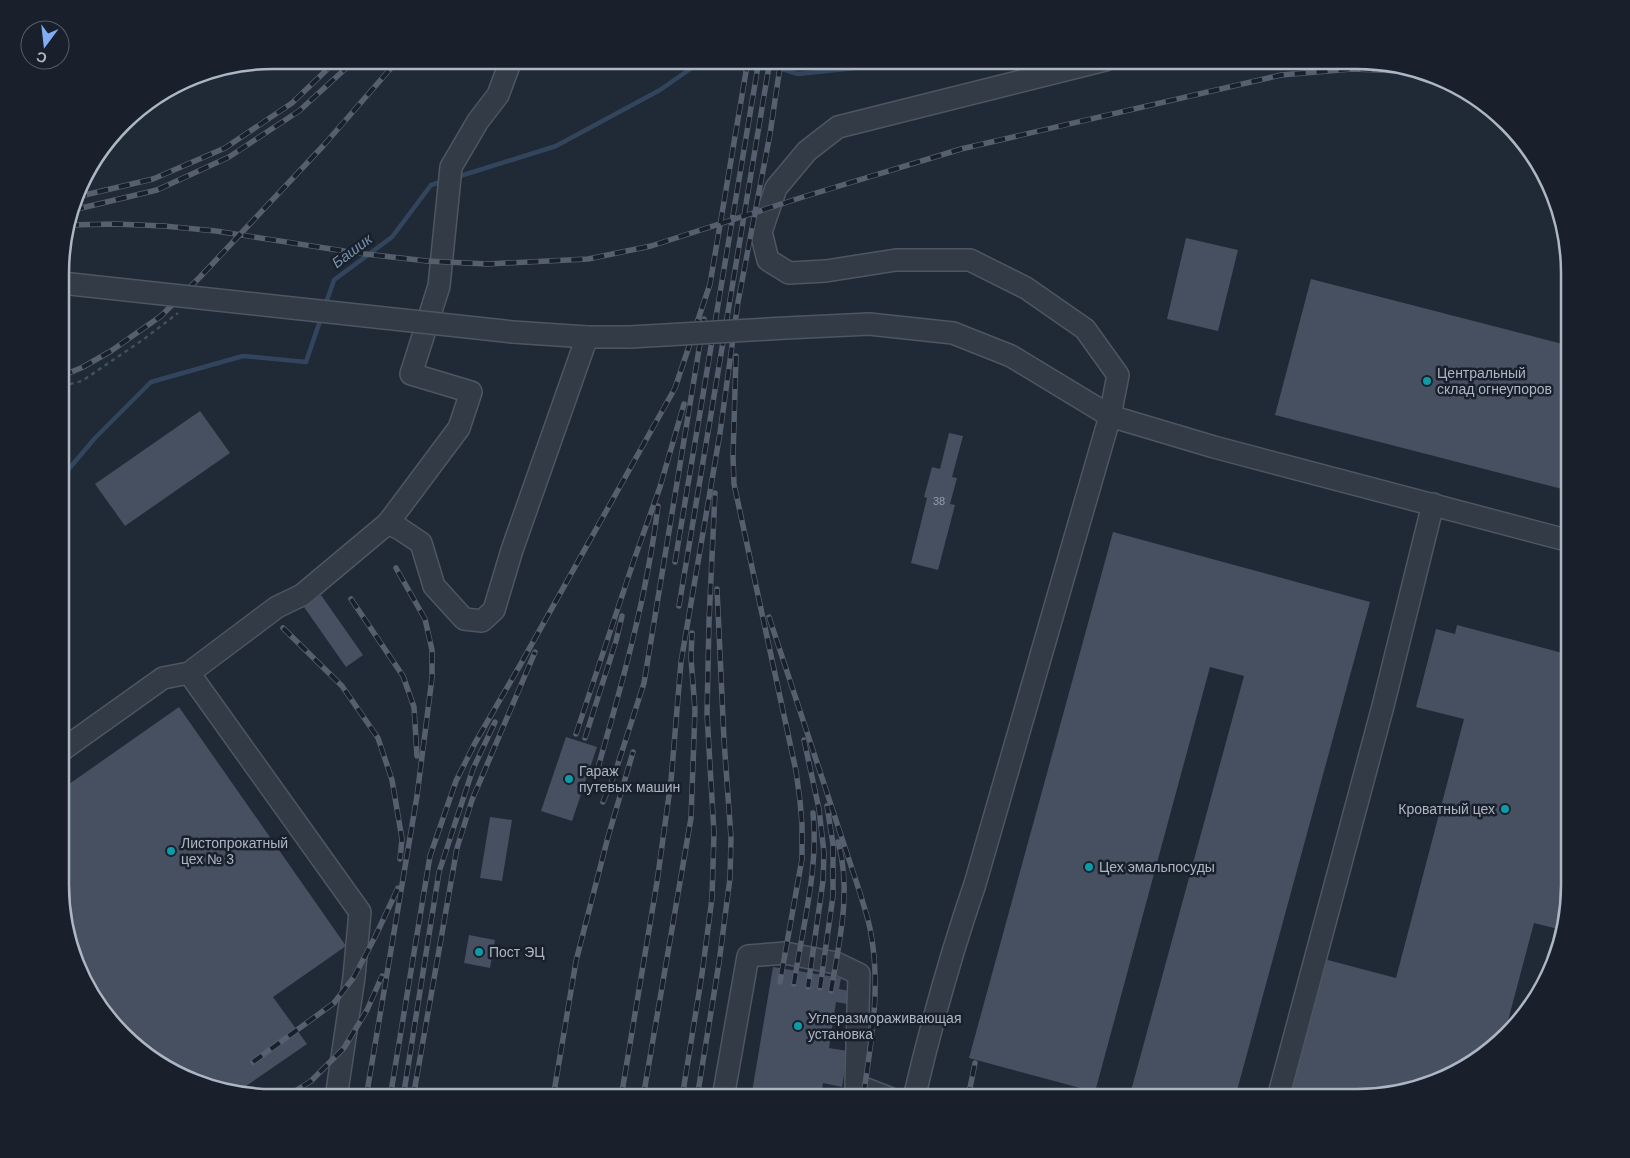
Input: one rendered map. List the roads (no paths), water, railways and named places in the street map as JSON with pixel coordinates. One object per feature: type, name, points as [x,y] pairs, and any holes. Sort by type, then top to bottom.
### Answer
[{"type":"lane","points":[[69,745],[163,678],[189,673],[277,607],[302,595],[388,523],[459,428],[471,392],[411,374],[439,286],[451,167],[478,121],[498,96],[508,69]]},
{"type":"lane","points":[[916,1089],[955,942],[975,884],[1110,416],[1118,375],[1085,329],[1026,288],[970,260],[896,260],[826,271],[789,273],[768,260],[761,232],[776,188],[807,151],[838,127],[1069,69]]},
{"type":"lane","points":[[71,284],[513,332],[587,337],[630,337],[870,324],[953,333],[1012,356],[1110,416],[1214,446],[1561,539]]},
{"type":"lane","points":[[388,523],[421,543],[434,586],[464,619],[482,622],[494,610],[512,550],[587,337]]},
{"type":"lane","points":[[1280,1089],[1383,706],[1433,504]]},
{"type":"lane","points":[[189,673],[360,912],[354,977],[337,1089]]},
{"type":"lane","points":[[725,1089],[748,956],[785,953],[836,963],[859,974],[855,1089]]},
{"type":"waterway","name":"Башик","points":[[457,177],[556,146],[660,90],[690,69]]},
{"type":"waterway","name":"Башик","points":[[782,69],[798,74],[846,69]]},
{"type":"waterway","name":"Башик","points":[[325,306],[334,280],[392,237],[431,185],[443,181]]},
{"type":"waterway","name":"Башик","points":[[69,469],[95,438],[151,382],[243,356],[306,362],[321,318]]},
{"type":"railway","points":[[84,195],[153,179],[225,148],[292,103],[328,69]]},
{"type":"railway","points":[[80,208],[157,190],[229,157],[299,111],[345,69]]},
{"type":"railway","points":[[69,373],[111,351],[161,316],[323,146],[390,69]]},
{"type":"railway","points":[[391,1089],[430,856],[456,781],[475,743],[675,388],[710,284],[746,69]]},
{"type":"railway","points":[[675,562],[757,69]]},
{"type":"railway","points":[[679,606],[768,69]]},
{"type":"railway","points":[[622,1089],[657,882],[671,781],[681,662],[720,433],[738,302],[770,134],[780,69]]},
{"type":"railway","points":[[75,225],[164,226],[216,231],[357,253],[427,261],[487,264],[588,259],[651,246],[961,149],[1281,75],[1352,69]]},
{"type":"railway","points":[[1352,69],[1385,70]]},
{"type":"railway","points":[[603,802],[615,773],[644,683],[704,319]]},
{"type":"railway","points":[[736,356],[734,484],[796,771],[802,825],[802,859],[780,982]]},
{"type":"railway","points":[[576,734],[660,487],[684,404]]},
{"type":"railway","points":[[683,1089],[712,898],[714,833],[707,714],[715,493]]},
{"type":"railway","points":[[597,771],[640,606],[658,506]]},
{"type":"railway","points":[[368,1089],[417,796],[432,678],[432,650],[425,619],[396,568]]},
{"type":"railway","points":[[698,1089],[719,963],[730,878],[731,838],[717,589]]},
{"type":"railway","points":[[351,599],[403,676],[414,707],[417,756]]},
{"type":"railway","points":[[585,738],[616,641],[622,616]]},
{"type":"railway","points":[[769,617],[868,919],[874,955],[875,996],[872,1036],[864,1089]]},
{"type":"railway","points":[[283,628],[342,686],[378,738],[392,780],[402,839],[400,859]]},
{"type":"railway","points":[[645,1089],[691,818],[695,710],[691,658],[692,633]]},
{"type":"railway","points":[[415,1089],[457,848],[472,800],[535,652]]},
{"type":"railway","points":[[404,1089],[439,872],[473,769],[495,722]]},
{"type":"railway","points":[[804,740],[819,809],[824,853],[823,881],[808,987]]},
{"type":"railway","points":[[555,1089],[576,961],[608,837],[633,752]]},
{"type":"railway","points":[[820,988],[833,896],[833,844],[827,806]]},
{"type":"railway","points":[[794,984],[812,877],[814,855],[813,813]]},
{"type":"railway","points":[[831,991],[843,916],[844,898],[842,860],[838,842]]},
{"type":"railway","points":[[253,1062],[334,1003],[354,977],[398,888]]},
{"type":"railway","points":[[298,1089],[311,1081],[344,1048],[367,1010],[382,976]]},
{"type":"railway","points":[[970,1089],[975,1063]]},
{"type":"place","name":"Центральный склад огнеупоров","points":[[1427,381]]},
{"type":"place","name":"Гараж путевых машин","points":[[569,779]]},
{"type":"place","name":"Кроватный цех","points":[[1505,809]]},
{"type":"place","name":"Листопрокатный цех № 3","points":[[171,851]]},
{"type":"place","name":"Цех эмальпосуды","points":[[1089,867]]},
{"type":"place","name":"Поcт ЭЦ","points":[[479,952]]},
{"type":"place","name":"Углеразмораживающая установка","points":[[798,1026]]}]
